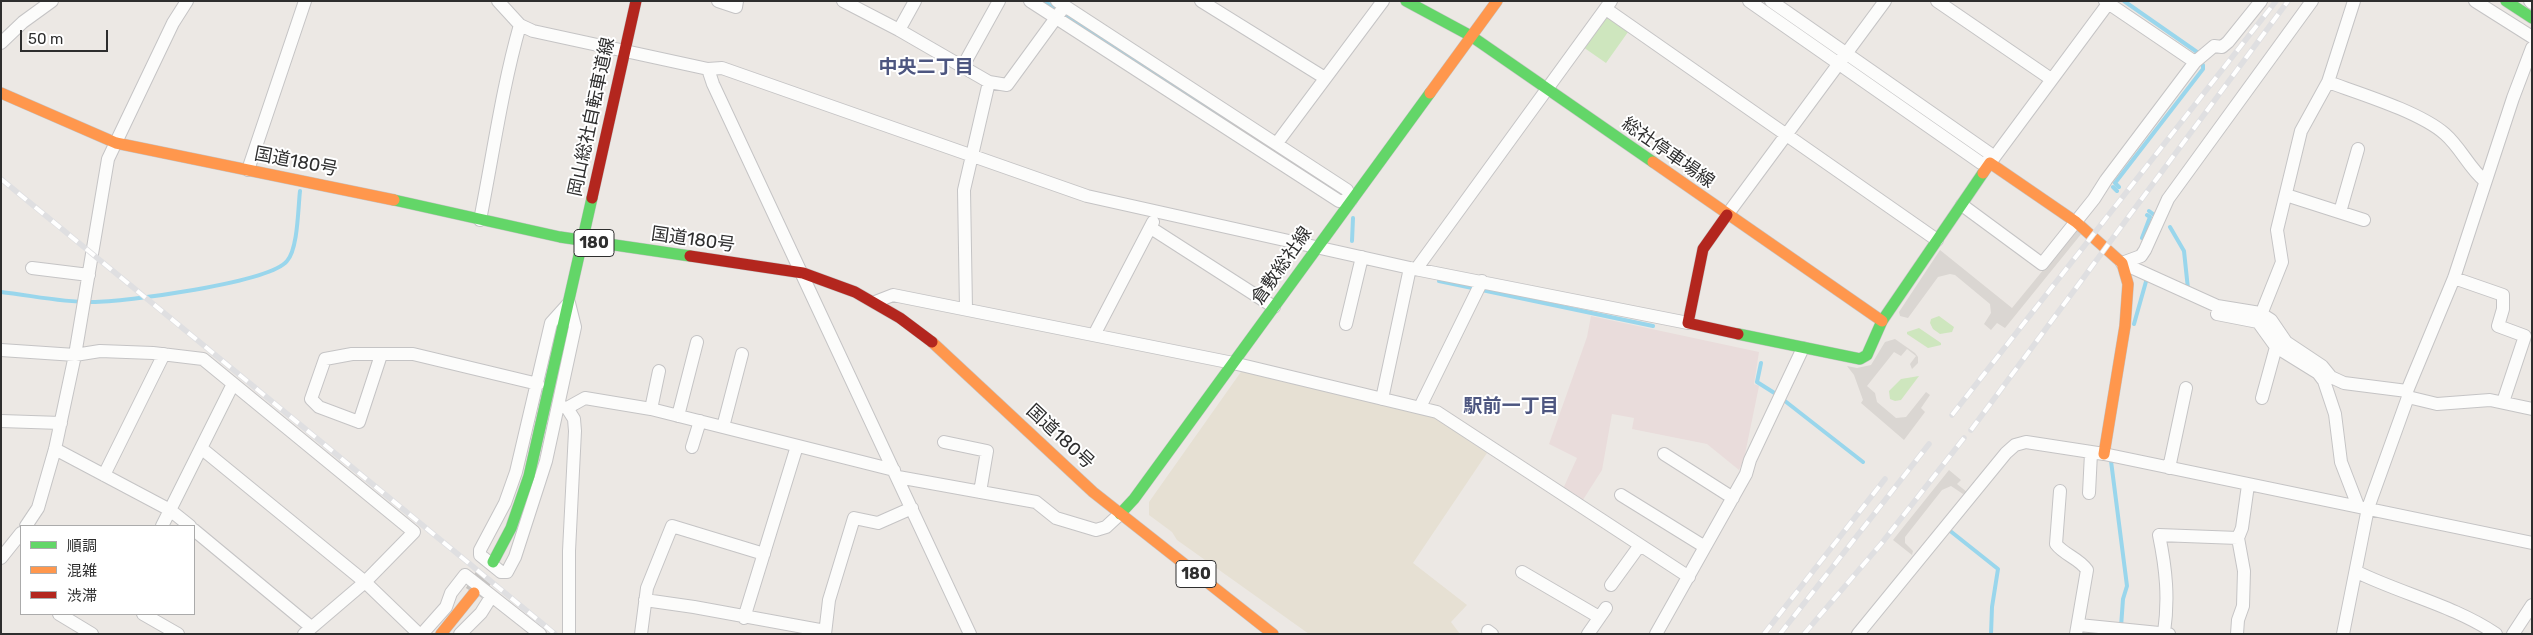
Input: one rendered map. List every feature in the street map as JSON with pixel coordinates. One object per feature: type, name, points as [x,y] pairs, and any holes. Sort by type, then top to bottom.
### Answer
[{"type":"main road","name":"岡山総社自転車道線","points":[[493,562],[511,528],[529,476],[636,1]]},
{"type":"main road","name":"総社停車場線","points":[[1406,1],[1471,36],[1882,321]]},
{"type":"main road","points":[[1471,36],[1497,1]]},
{"type":"main road","points":[[2506,1],[2532,18]]},
{"type":"main road","name":"倉敷総社線","points":[[1120,514],[1134,499],[1471,36]]},
{"type":"main road","name":"国道180号","points":[[1,93],[116,143],[583,241],[803,273],[842,286],[874,302],[932,342],[1092,492],[1273,634]]},
{"type":"main road","points":[[1727,215],[1703,249],[1688,323],[1851,359],[1864,358],[1870,351],[1882,321],[1990,163],[2076,222],[2122,263],[2128,284],[2125,326],[2104,454]]},
{"type":"main road","points":[[442,634],[474,593]]},
{"type":"street","points":[[1,43],[23,22],[52,1]]},
{"type":"street","points":[[27,525],[38,508],[56,448],[85,301],[108,159],[173,23],[187,1]]},
{"type":"street","points":[[248,170],[305,1]]},
{"type":"street","points":[[718,1],[736,7],[737,1]]},
{"type":"street","points":[[843,1],[899,30],[990,82],[1007,85],[1061,8]]},
{"type":"street","points":[[899,30],[915,1]]},
{"type":"street","points":[[963,66],[999,1]]},
{"type":"street","points":[[1030,1],[1061,8],[1347,190],[1351,200],[1339,201],[1061,8]]},
{"type":"street","points":[[1201,1],[1325,78]]},
{"type":"street","points":[[1277,144],[1383,1]]},
{"type":"street","points":[[1749,1],[1843,59]]},
{"type":"street","points":[[1771,1],[1843,59],[1981,163],[1990,163],[2108,2],[2195,62]]},
{"type":"street","points":[[1727,215],[1885,1]]},
{"type":"street","points":[[1937,1],[2051,79]]},
{"type":"street","points":[[1962,205],[2042,264],[2076,222],[2195,62],[2214,46],[2222,47],[2228,42],[2261,1]]},
{"type":"street","points":[[2122,263],[2141,256],[2168,198],[2312,1]]},
{"type":"street","points":[[2259,318],[2282,262],[2277,230],[2301,132],[2328,82],[2354,1]]},
{"type":"street","points":[[2475,1],[2532,37]]},
{"type":"street","points":[[505,4],[520,25],[532,31],[708,69],[722,68],[1087,196],[1414,268],[1480,288],[1688,323]]},
{"type":"street","points":[[1382,399],[1414,268],[1608,5],[1786,136],[1938,240]]},
{"type":"street","points":[[480,220],[505,98],[507,73],[520,25]]},
{"type":"street","points":[[2343,634],[2357,572],[2363,507],[2454,278],[2512,98],[2532,48]]},
{"type":"street","points":[[708,69],[713,84],[803,273],[970,634]]},
{"type":"street","points":[[966,310],[964,190],[990,82]]},
{"type":"street","points":[[2328,82],[2375,99],[2429,123],[2445,134],[2459,148],[2475,173],[2486,181]]},
{"type":"street","points":[[2340,212],[2358,149]]},
{"type":"street","points":[[2286,195],[2364,220]]},
{"type":"street","points":[[1094,335],[1151,228],[1157,212]]},
{"type":"street","points":[[1151,228],[1274,307]]},
{"type":"street","points":[[1346,324],[1362,258]]},
{"type":"street","points":[[2122,263],[2226,308],[2259,318],[2276,347],[2328,379],[2407,394],[2438,404],[2490,400],[2532,409]]},
{"type":"street","points":[[32,268],[89,275]]},
{"type":"street","points":[[2454,278],[2503,295],[2503,309],[2498,326],[2525,336],[2504,402]]},
{"type":"street","points":[[1420,407],[1480,288]]},
{"type":"street","points":[[874,302],[893,295],[1233,363],[1437,412],[1689,577]]},
{"type":"street","points":[[569,304],[575,327],[563,407],[536,497],[515,557],[506,572],[501,572],[480,555],[480,550],[506,503],[520,459],[551,323],[569,304]]},
{"type":"street","points":[[2209,311],[2218,315],[2271,320],[2286,342],[2322,366],[2328,379],[2335,414],[2341,462],[2363,507]]},
{"type":"street","points":[[678,416],[697,342]]},
{"type":"street","points":[[2262,398],[2276,347]]},
{"type":"street","points":[[1656,634],[1733,498],[1803,348]]},
{"type":"street","points":[[1,350],[75,355],[100,351],[164,354],[203,359],[414,532],[365,582],[307,630],[195,531]]},
{"type":"street","points":[[104,475],[164,354]]},
{"type":"street","points":[[381,355],[359,422],[319,406],[311,398],[325,359],[352,354],[413,354],[538,384]]},
{"type":"street","points":[[723,427],[742,354]]},
{"type":"street","points":[[651,409],[659,371]]},
{"type":"street","points":[[162,525],[233,384]]},
{"type":"street","points":[[2169,468],[2186,388]]},
{"type":"street","points":[[563,407],[585,398],[651,409],[896,473],[980,492],[1036,502],[1056,518],[1096,530],[1106,527],[1120,514]]},
{"type":"street","points":[[563,407],[574,419],[575,431],[569,551],[569,634]]},
{"type":"street","points":[[1,420],[61,423]]},
{"type":"street","points":[[692,448],[700,421]]},
{"type":"street","points":[[944,442],[987,451],[980,492]]},
{"type":"street","points":[[1858,634],[1973,491],[2015,445],[2026,442],[2104,454],[2532,543]]},
{"type":"street","points":[[744,618],[797,446]]},
{"type":"street","points":[[56,448],[170,510],[189,525]]},
{"type":"street","points":[[201,448],[365,582],[420,634],[446,606],[451,593],[465,575],[540,634]]},
{"type":"street","points":[[2089,493],[2091,453]]},
{"type":"street","points":[[1664,454],[1733,498]]},
{"type":"street","points":[[2237,634],[2238,620],[2243,606],[2244,580],[2238,538],[2242,528],[2248,485]]},
{"type":"street","points":[[2060,491],[2056,544],[2059,549],[2083,564],[2087,570],[2077,629],[2121,629],[2167,633],[2167,578],[2159,535],[2238,538]]},
{"type":"street","points":[[1621,495],[1705,547]]},
{"type":"street","points":[[645,600],[694,607],[796,630],[825,632],[829,600],[854,518],[878,523],[912,508]]},
{"type":"street","points":[[640,634],[647,588],[672,526],[764,554]]},
{"type":"street","points":[[1,558],[20,534]]},
{"type":"street","points":[[1611,585],[1640,545]]},
{"type":"street","points":[[1522,572],[1602,613],[1588,634]]},
{"type":"street","points":[[2357,572],[2390,588],[2462,615],[2496,634]]},
{"type":"street","points":[[460,634],[481,613],[491,597]]},
{"type":"street","points":[[2513,634],[2532,605]]},
{"type":"street","points":[[61,615],[92,634]]},
{"type":"street","points":[[145,615],[178,634]]},
{"type":"shaded area","points":[[2076,230],[2082,233],[2005,328],[1997,323],[1991,330],[1984,324],[1991,313],[1990,304],[1955,275],[1950,274],[1938,277],[1908,318],[1900,316],[1899,312],[1940,250],[2012,308]]},
{"type":"shaded area","points":[[1591,316],[1759,352],[1754,384],[1759,386],[1744,459],[1739,470],[1707,444],[1632,429],[1634,418],[1612,414],[1602,470],[1581,503],[1562,491],[1577,458],[1549,444],[1587,337]]},
{"type":"shaded area","points":[[1895,339],[1915,353],[1918,357],[1918,363],[1912,369],[1910,364],[1916,356],[1907,349],[1901,356],[1894,352],[1867,386],[1875,393],[1877,402],[1896,418],[1906,417],[1926,392],[1930,395],[1921,408],[1925,412],[1904,440],[1861,403],[1863,400],[1854,375],[1847,366],[1857,368],[1871,365],[1885,342]]},
{"type":"shaded area","points":[[1243,369],[1431,415],[1487,453],[1413,563],[1467,605],[1451,622],[1460,634],[1309,634],[1177,540],[1172,532],[1149,515],[1149,502]]},
{"type":"shaded area","points":[[1949,470],[1961,480],[1957,484],[1967,492],[1963,494],[1951,486],[1942,490],[1905,537],[1905,543],[1913,551],[1912,555],[1893,540]]},
{"type":"green space","points":[[1608,18],[1628,32],[1606,63],[1583,47],[1603,19]]},
{"type":"green space","points":[[1939,316],[1954,327],[1952,332],[1940,334],[1933,329],[1930,323],[1931,319]]},
{"type":"green space","points":[[1919,328],[1941,343],[1941,345],[1928,348],[1907,334],[1907,332]]},
{"type":"green space","points":[[1919,376],[1901,400],[1895,401],[1890,399],[1889,391],[1901,379]]},
{"type":"waterway","points":[[1044,1],[1294,165]]},
{"type":"waterway","points":[[2124,1],[2197,52]]},
{"type":"waterway","points":[[2119,187],[2115,183],[2203,69],[2203,65]]},
{"type":"waterway","points":[[2113,187],[2117,191]]},
{"type":"waterway","points":[[1,292],[71,301],[109,301],[195,290],[253,277],[275,269],[287,261],[291,255],[298,217],[300,191]]},
{"type":"waterway","points":[[2149,211],[2153,214]]},
{"type":"waterway","points":[[2142,238],[2150,217],[2147,215]]},
{"type":"waterway","points":[[1352,241],[1353,218]]},
{"type":"waterway","points":[[2170,227],[2184,251],[2188,289]]},
{"type":"waterway","points":[[2134,324],[2147,278]]},
{"type":"waterway","points":[[1439,281],[1653,326]]},
{"type":"waterway","points":[[1761,363],[1757,382],[1776,394],[1863,462]]},
{"type":"waterway","points":[[2111,461],[2127,586],[2123,599],[2121,627]]},
{"type":"waterway","points":[[1949,530],[1998,569],[1992,607],[1991,634]]},
{"type":"tunnel","points":[[474,593],[493,562]]},
{"type":"railway","points":[[1952,415],[2276,1]]},
{"type":"railway","points":[[1971,430],[2288,1]]},
{"type":"railway","points":[[1,179],[555,634]]},
{"type":"railway","points":[[1804,634],[1881,544],[1964,438]]},
{"type":"railway","points":[[1780,634],[1929,444]]},
{"type":"railway","points":[[1764,634],[1885,479]]},
{"type":"traffic: fast","points":[[1406,1],[1471,36],[1653,162]]},
{"type":"traffic: fast","points":[[2506,1],[2532,18]]},
{"type":"traffic: fast","points":[[1120,514],[1134,499],[1430,93]]},
{"type":"traffic: fast","points":[[1738,334],[1860,359],[1867,355],[1882,321],[1983,173]]},
{"type":"traffic: fast","points":[[493,562],[511,528],[529,476],[592,198]]},
{"type":"traffic: fast","points":[[394,200],[560,237],[690,256]]},
{"type":"traffic: slow","points":[[1430,93],[1497,1]]},
{"type":"traffic: slow","points":[[1,93],[116,143],[394,200]]},
{"type":"traffic: slow","points":[[1653,162],[1882,321]]},
{"type":"traffic: slow","points":[[1983,173],[1990,163],[2076,222],[2122,263],[2128,284],[2125,326],[2104,454]]},
{"type":"traffic: slow","points":[[932,342],[1093,492],[1273,634]]},
{"type":"traffic: slow","points":[[441,634],[474,593]]},
{"type":"traffic: jam","points":[[592,198],[636,1]]},
{"type":"traffic: jam","points":[[1727,215],[1703,249],[1688,323],[1738,334]]},
{"type":"traffic: jam","points":[[690,256],[803,273],[855,292],[900,318],[932,342]]},
{"type":"district","name":"中央二丁目","points":[[926,68]]},
{"type":"district","name":"駅前一丁目","points":[[1511,407]]}]
